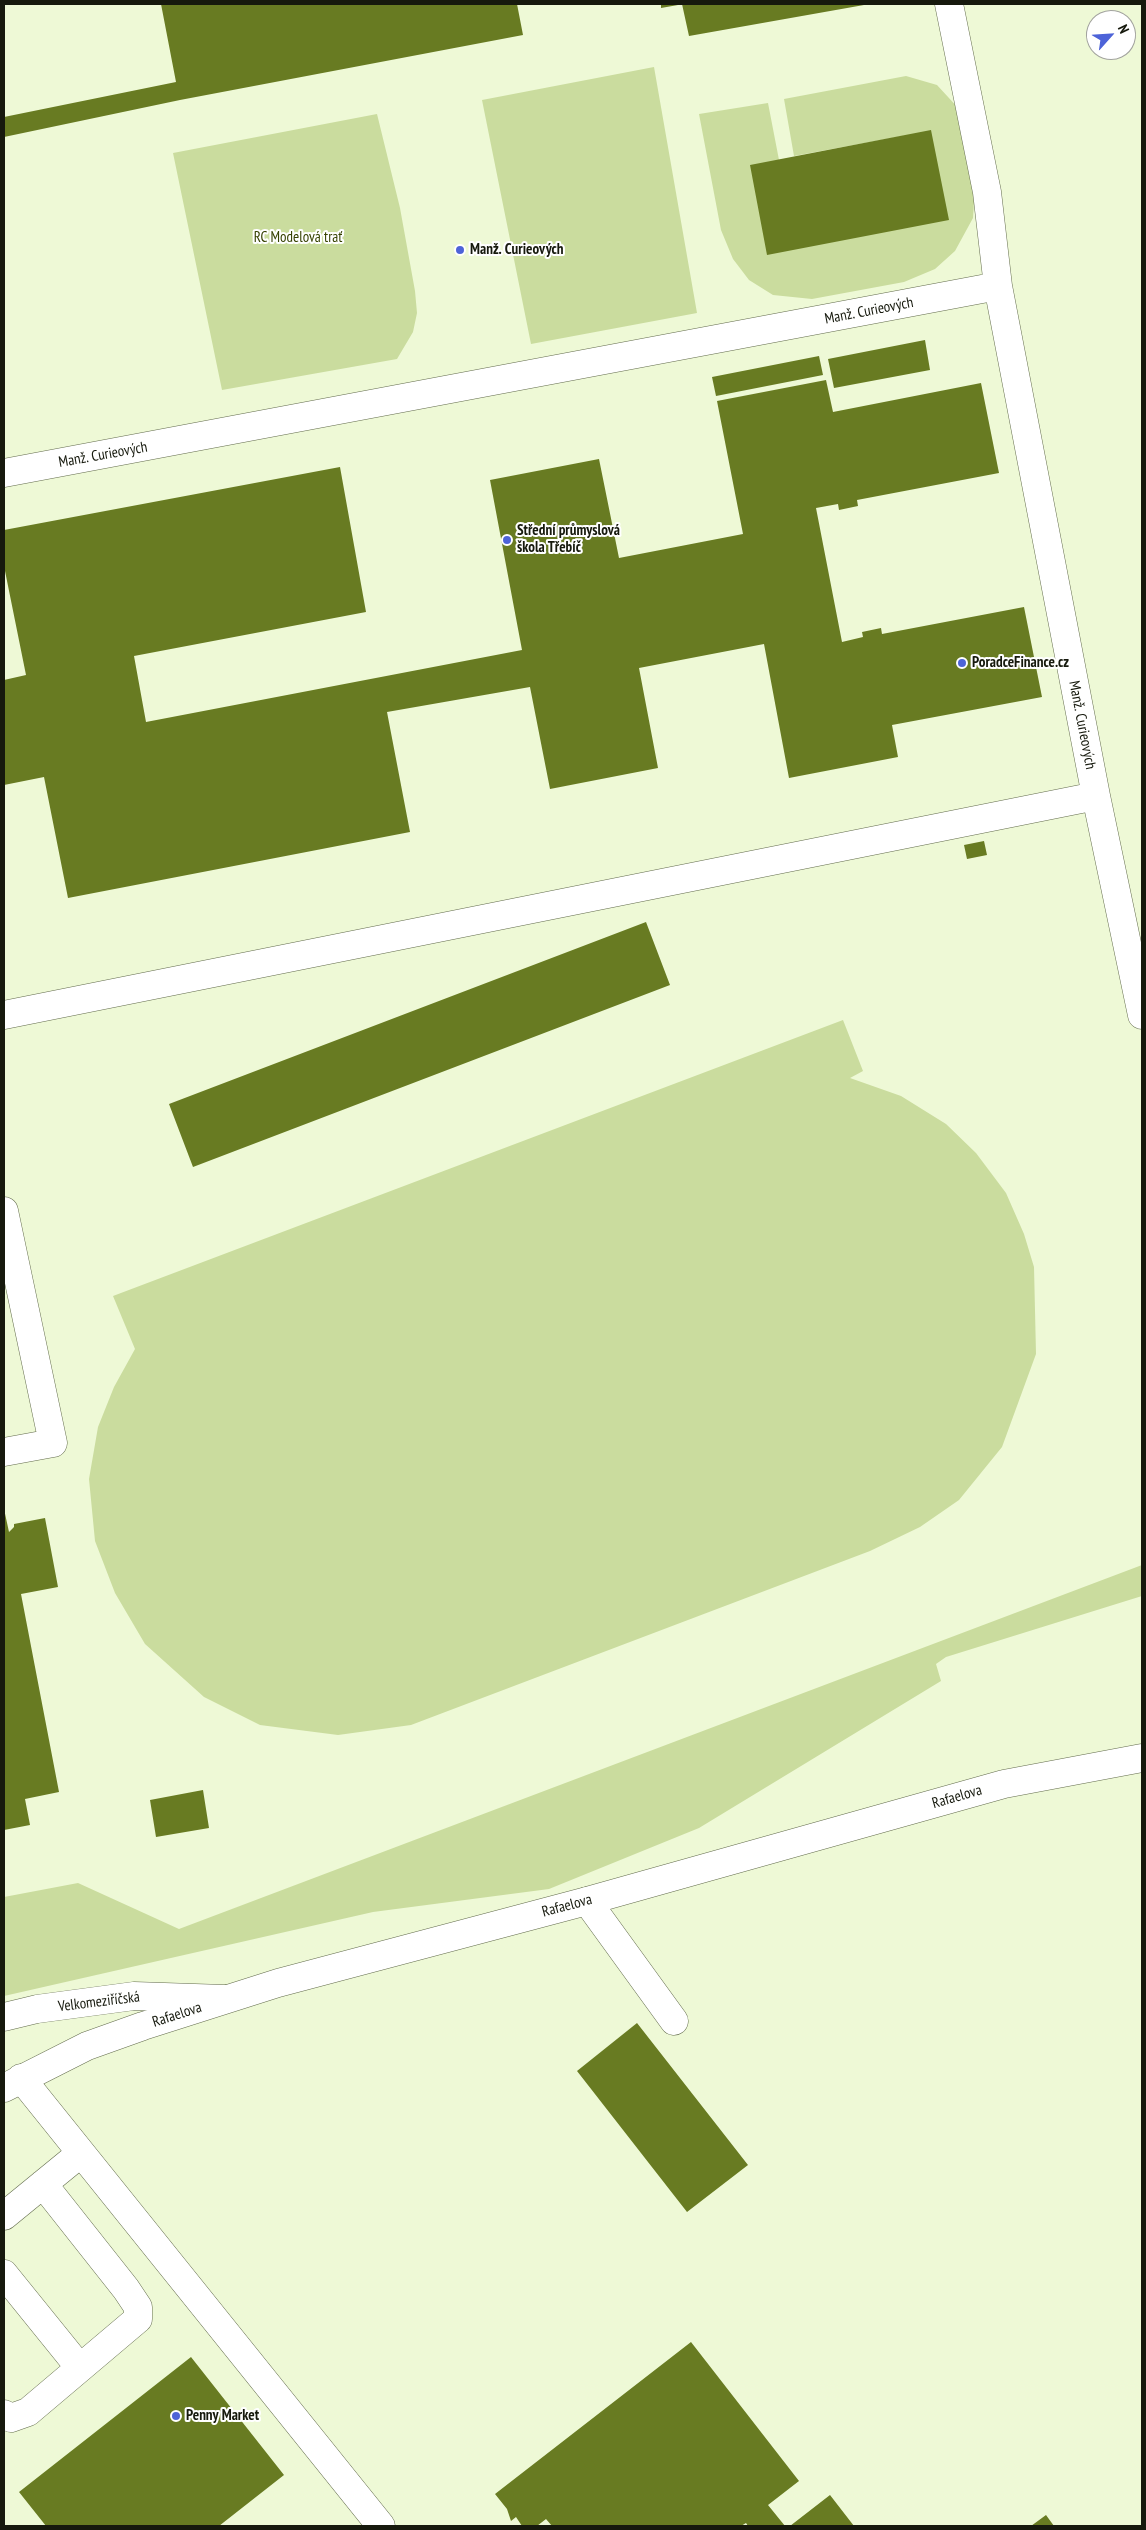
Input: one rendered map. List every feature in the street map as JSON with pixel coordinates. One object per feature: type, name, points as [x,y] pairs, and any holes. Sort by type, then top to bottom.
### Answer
[{"type":"street","name":"Manž. Curieových","points":[[949,4],[987,192],[998,286],[1096,796],[1142,1015]]},
{"type":"street","name":"Manž. Curieových","points":[[4,473],[998,286]]},
{"type":"street","points":[[4,1015],[1096,796]]},
{"type":"street","points":[[4,1211],[53,1443],[4,1452]]},
{"type":"street","name":"Rafaelova","points":[[12,2083],[87,2046],[226,1999],[587,1901],[1004,1784],[1142,1758]]},
{"type":"street","points":[[587,1901],[674,2021]]},
{"type":"street","name":"Velkomeziříčská","points":[[4,2017],[36,2010],[134,1996],[226,1999]]},
{"type":"street","points":[[12,2083],[81,2153],[381,2526]]},
{"type":"street","points":[[4,2216],[81,2153]]},
{"type":"street","points":[[4,2414],[11,2418],[28,2412],[138,2319],[138,2307],[126,2289],[43,2184]]},
{"type":"street","points":[[4,2274],[80,2368]]},
{"type":"green space","points":[[654,67],[697,313],[531,344],[482,100]]},
{"type":"green space","points":[[906,76],[937,85],[960,110],[975,187],[973,218],[955,251],[935,269],[904,282],[812,299],[773,295],[749,280],[733,259],[721,230],[699,114],[768,103],[779,160],[930,131],[794,156],[784,99]]},
{"type":"green space","name":"RC Modelová trať","points":[[377,114],[400,208],[415,291],[417,313],[413,332],[397,359],[222,390],[173,153]]},
{"type":"green space","points":[[843,1020],[863,1071],[850,1078],[901,1096],[946,1124],[976,1153],[1006,1193],[1024,1234],[1034,1267],[1036,1354],[1002,1447],[959,1500],[920,1527],[870,1551],[411,1725],[338,1735],[260,1725],[204,1697],[145,1644],[115,1593],[95,1541],[89,1479],[98,1427],[114,1387],[135,1349],[113,1296]]},
{"type":"green space","points":[[1142,1565],[1142,1596],[946,1657],[936,1664],[941,1681],[699,1828],[549,1889],[373,1912],[4,1996],[4,1897],[78,1883],[179,1929]]},
{"type":"building","points":[[161,4],[517,4],[523,35],[180,100],[4,137],[4,117],[176,82]]},
{"type":"building","points":[[661,4],[678,4],[678,5],[661,8]]},
{"type":"building","points":[[682,4],[864,4],[864,5],[689,36]]},
{"type":"building","points":[[931,130],[949,220],[767,255],[750,165]]},
{"type":"building","points":[[925,340],[930,370],[834,388],[828,359]]},
{"type":"building","points":[[819,356],[823,375],[716,396],[712,377]]},
{"type":"building","name":"Střední průmyslová škola Třebíč","points":[[826,380],[833,412],[981,383],[999,473],[857,500],[858,506],[839,510],[838,504],[816,508],[842,642],[863,637],[862,632],[881,628],[882,634],[1024,607],[1042,697],[892,725],[898,757],[789,778],[764,644],[639,668],[658,768],[550,789],[530,687],[387,712],[410,832],[68,898],[44,777],[4,785],[4,680],[26,675],[4,566],[4,530],[340,467],[366,612],[134,656],[146,722],[522,650],[490,480],[599,459],[619,558],[743,534],[717,401]]},
{"type":"building","points":[[984,841],[987,855],[967,859],[964,845]]},
{"type":"building","points":[[646,922],[670,985],[193,1167],[169,1104]]},
{"type":"building","points":[[4,1509],[9,1532],[14,1527],[14,1524],[45,1518],[58,1587],[21,1594],[59,1792],[25,1799],[30,1825],[4,1830]]},
{"type":"building","points":[[203,1790],[209,1828],[156,1837],[150,1800]]},
{"type":"building","points":[[637,2023],[748,2165],[687,2212],[577,2071]]},
{"type":"building","points":[[691,2342],[799,2481],[768,2505],[785,2526],[748,2526],[746,2523],[741,2526],[552,2526],[546,2519],[537,2526],[522,2526],[516,2517],[511,2521],[507,2509],[495,2494]]},
{"type":"building","name":"Penny Market","points":[[191,2357],[284,2475],[219,2526],[46,2526],[19,2492]]},
{"type":"building","points":[[830,2495],[854,2526],[790,2526]]},
{"type":"building","points":[[1046,2515],[1054,2526],[1031,2526]]},
{"type":"place","name":"Manž. Curieových","points":[[460,250]]},
{"type":"place","name":"Střední průmyslová škola Třebíč","points":[[507,540]]},
{"type":"place","name":"PoradceFinance.cz","points":[[962,663]]},
{"type":"place","name":"Penny Market","points":[[176,2416]]}]
